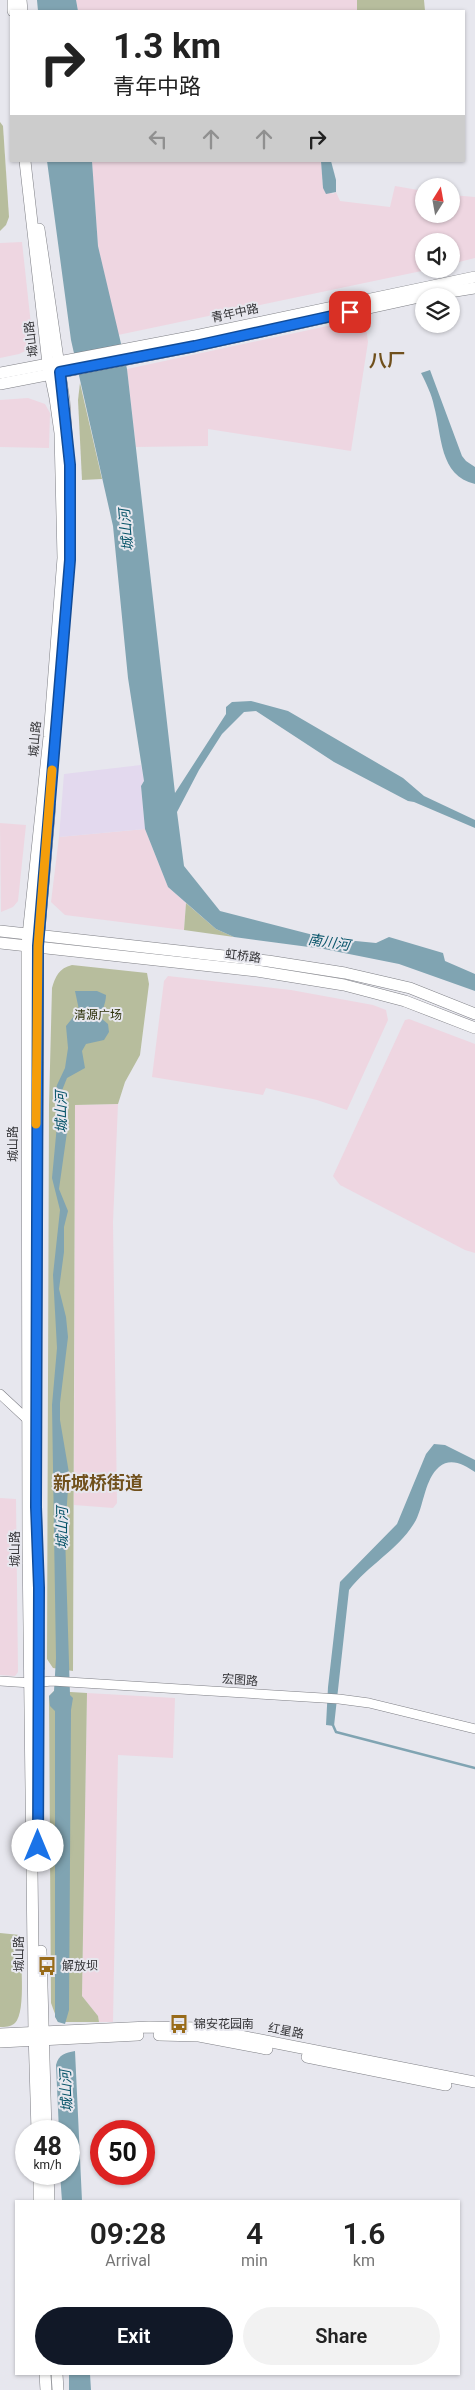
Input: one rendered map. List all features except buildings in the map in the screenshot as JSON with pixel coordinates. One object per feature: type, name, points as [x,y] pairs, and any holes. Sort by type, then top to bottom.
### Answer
[{"type":"main road","name":"城山路","points":[[26,162],[54,368]]},
{"type":"main road","name":"城山路","points":[[32,162],[54,368],[62,469],[63,558],[33,940],[26,1128],[33,1421],[28,1546],[35,1683],[37,2120]]},
{"type":"main road","name":"青年中路","points":[[127,354],[475,277]]},
{"type":"main road","name":"青年中路","points":[[460,290],[475,288]]},
{"type":"main road","name":"青年中路","points":[[0,384],[72,364],[415,298]]},
{"type":"main road","name":"青年中路","points":[[0,373],[54,368]]},
{"type":"main road","name":"虹桥路","points":[[0,931],[33,940],[344,985],[405,1001],[475,1028]]},
{"type":"main road","name":"虹桥路","points":[[0,942],[33,940],[268,961],[346,973],[410,988],[475,1014]]},
{"type":"main road","name":"红星路","points":[[0,2042],[38,2036],[149,2027],[200,2028],[475,2082]]},
{"type":"main road","name":"红星路","points":[[0,2034],[38,2036],[148,2034],[199,2036],[475,2090]]},
{"type":"main road","name":"城山路","points":[[38,2036],[45,2120]]},
{"type":"main road","points":[[39,2185],[40,2200]]},
{"type":"main road","points":[[48,2185],[49,2200]]},
{"type":"main road","points":[[45,2375],[46,2390]]},
{"type":"main road","points":[[57,2375],[58,2390]]},
{"type":"street","points":[[0,1394],[33,1421]]},
{"type":"street","name":"宏图路","points":[[0,1681],[35,1683],[52,1681],[74,1682],[339,1699],[370,1703],[475,1729]]},
{"type":"shaded area","points":[[76,0],[357,0],[358,9],[358,10],[78,10]]},
{"type":"shaded area","points":[[92,162],[321,162],[323,188],[333,194],[336,192],[340,201],[390,207],[395,186],[415,189],[415,223],[460,223],[460,196],[475,197],[475,258],[460,262],[460,233],[415,233],[415,272],[118,335],[98,246]]},
{"type":"shaded area","points":[[22,242],[32,334],[27,350],[19,354],[0,358],[0,243]]},
{"type":"shaded area","points":[[365,318],[368,342],[351,451],[208,429],[208,446],[136,447],[127,369]]},
{"type":"shaded area","points":[[28,398],[45,404],[50,413],[49,448],[0,447],[0,400]]},
{"type":"shaded area","points":[[141,765],[144,781],[141,786],[145,829],[59,837],[64,774]]},
{"type":"shaded area","points":[[0,823],[26,825],[18,901],[13,907],[1,912]]},
{"type":"shaded area","points":[[145,829],[168,887],[186,903],[184,930],[65,915],[51,902],[59,837]]},
{"type":"shaded area","points":[[168,976],[291,990],[373,1005],[386,1010],[388,1020],[347,1110],[317,1100],[266,1088],[263,1095],[152,1077],[164,981]]},
{"type":"shaded area","points":[[409,1019],[475,1044],[475,1253],[465,1250],[340,1185],[333,1176],[405,1020]]},
{"type":"shaded area","points":[[118,1104],[113,1222],[117,1503],[113,1508],[74,1505],[75,1105]]},
{"type":"shaded area","points":[[0,1498],[16,1499],[18,1672],[15,1676],[0,1675]]},
{"type":"shaded area","points":[[87,1693],[175,1698],[173,1758],[118,1755],[113,2022],[99,2022],[98,2016],[82,1996]]},
{"type":"green space","points":[[357,0],[424,0],[425,10],[357,10]]},
{"type":"green space","points":[[0,122],[3,126],[9,217],[6,225],[0,231]]},
{"type":"green space","points":[[80,383],[102,479],[82,480],[78,400]]},
{"type":"green space","points":[[186,903],[216,929],[234,937],[184,930]]},
{"type":"green space","name":"清源广场","points":[[72,965],[147,973],[149,984],[140,1055],[125,1082],[118,1104],[75,1105],[73,1671],[53,1668],[47,1659],[49,1105],[52,988],[58,974],[64,968]]},
{"type":"green space","points":[[54,1691],[87,1693],[82,1996],[98,2016],[99,2022],[58,2022],[51,2003],[49,1696]]},
{"type":"green space","points":[[0,1933],[20,1935],[22,1968],[22,1995],[19,2017],[15,2023],[4,2027],[0,2027]]},
{"type":"water","points":[[37,0],[76,0],[78,10],[38,10]]},
{"type":"water","points":[[47,162],[92,162],[98,246],[127,369],[175,793],[226,714],[226,707],[232,702],[251,701],[288,711],[403,778],[424,796],[475,820],[475,828],[408,801],[334,762],[256,711],[244,712],[222,734],[199,770],[177,812],[184,866],[220,911],[325,938],[376,943],[389,937],[443,953],[445,961],[475,974],[475,991],[399,964],[324,949],[234,937],[216,929],[168,887],[145,829],[141,786],[144,781],[128,678],[113,526],[71,340]]},
{"type":"water","points":[[321,162],[331,162],[336,180],[336,192],[326,194],[323,188]]},
{"type":"water","points":[[430,370],[462,456],[475,467],[475,484],[463,480],[455,473],[444,453],[433,402],[421,373]]},
{"type":"water","name":"城山河","points":[[75,991],[97,991],[106,995],[102,1019],[108,1024],[109,1032],[104,1040],[86,1044],[82,1051],[85,1068],[67,1078],[61,1093],[67,1132],[59,1189],[68,1211],[64,1227],[64,1252],[59,1289],[66,1317],[68,1337],[60,1403],[60,1420],[69,1473],[65,1534],[70,1695],[73,1698],[71,1710],[69,2010],[65,2024],[58,2022],[55,2017],[55,1711],[50,1706],[49,1696],[54,1691],[56,1658],[52,1405],[57,1348],[53,1275],[60,1210],[52,1178],[57,1125],[55,1093],[65,1068],[68,1048],[66,1026],[79,1010]]},
{"type":"water","points":[[434,1444],[445,1445],[475,1460],[475,1472],[453,1462],[439,1467],[431,1478],[416,1520],[402,1540],[349,1590],[334,1726],[326,1725],[328,1687],[340,1582],[397,1524],[426,1454]]},
{"type":"water","name":"城山河","points":[[75,2051],[78,2120],[58,2120],[56,2065],[59,2058]]},
{"type":"water","points":[[80,2158],[82,2200],[62,2200],[61,2185],[80,2185]]},
{"type":"water","points":[[69,2375],[90,2375],[91,2390],[69,2390]]},
{"type":"waterway","points":[[332,1723],[336,1732],[475,1768]]},
{"type":"slow traffic","points":[[36,1124],[38,946],[52,770]]},
{"type":"place","name":"解放坝","points":[[47,1966]]},
{"type":"place","name":"锦安花园南","points":[[179,2024]]},
{"type":"district","name":"八厂","points":[[387,361]]},
{"type":"district","name":"新城桥街道","points":[[98,1483]]},
{"type":"route","points":[[38,1846],[39,1588],[36,1507],[38,946],[70,560],[70,465],[60,372],[195,346],[350,312]]},
{"type":"water label","name":"南川河","points":[[329,942]]}]
